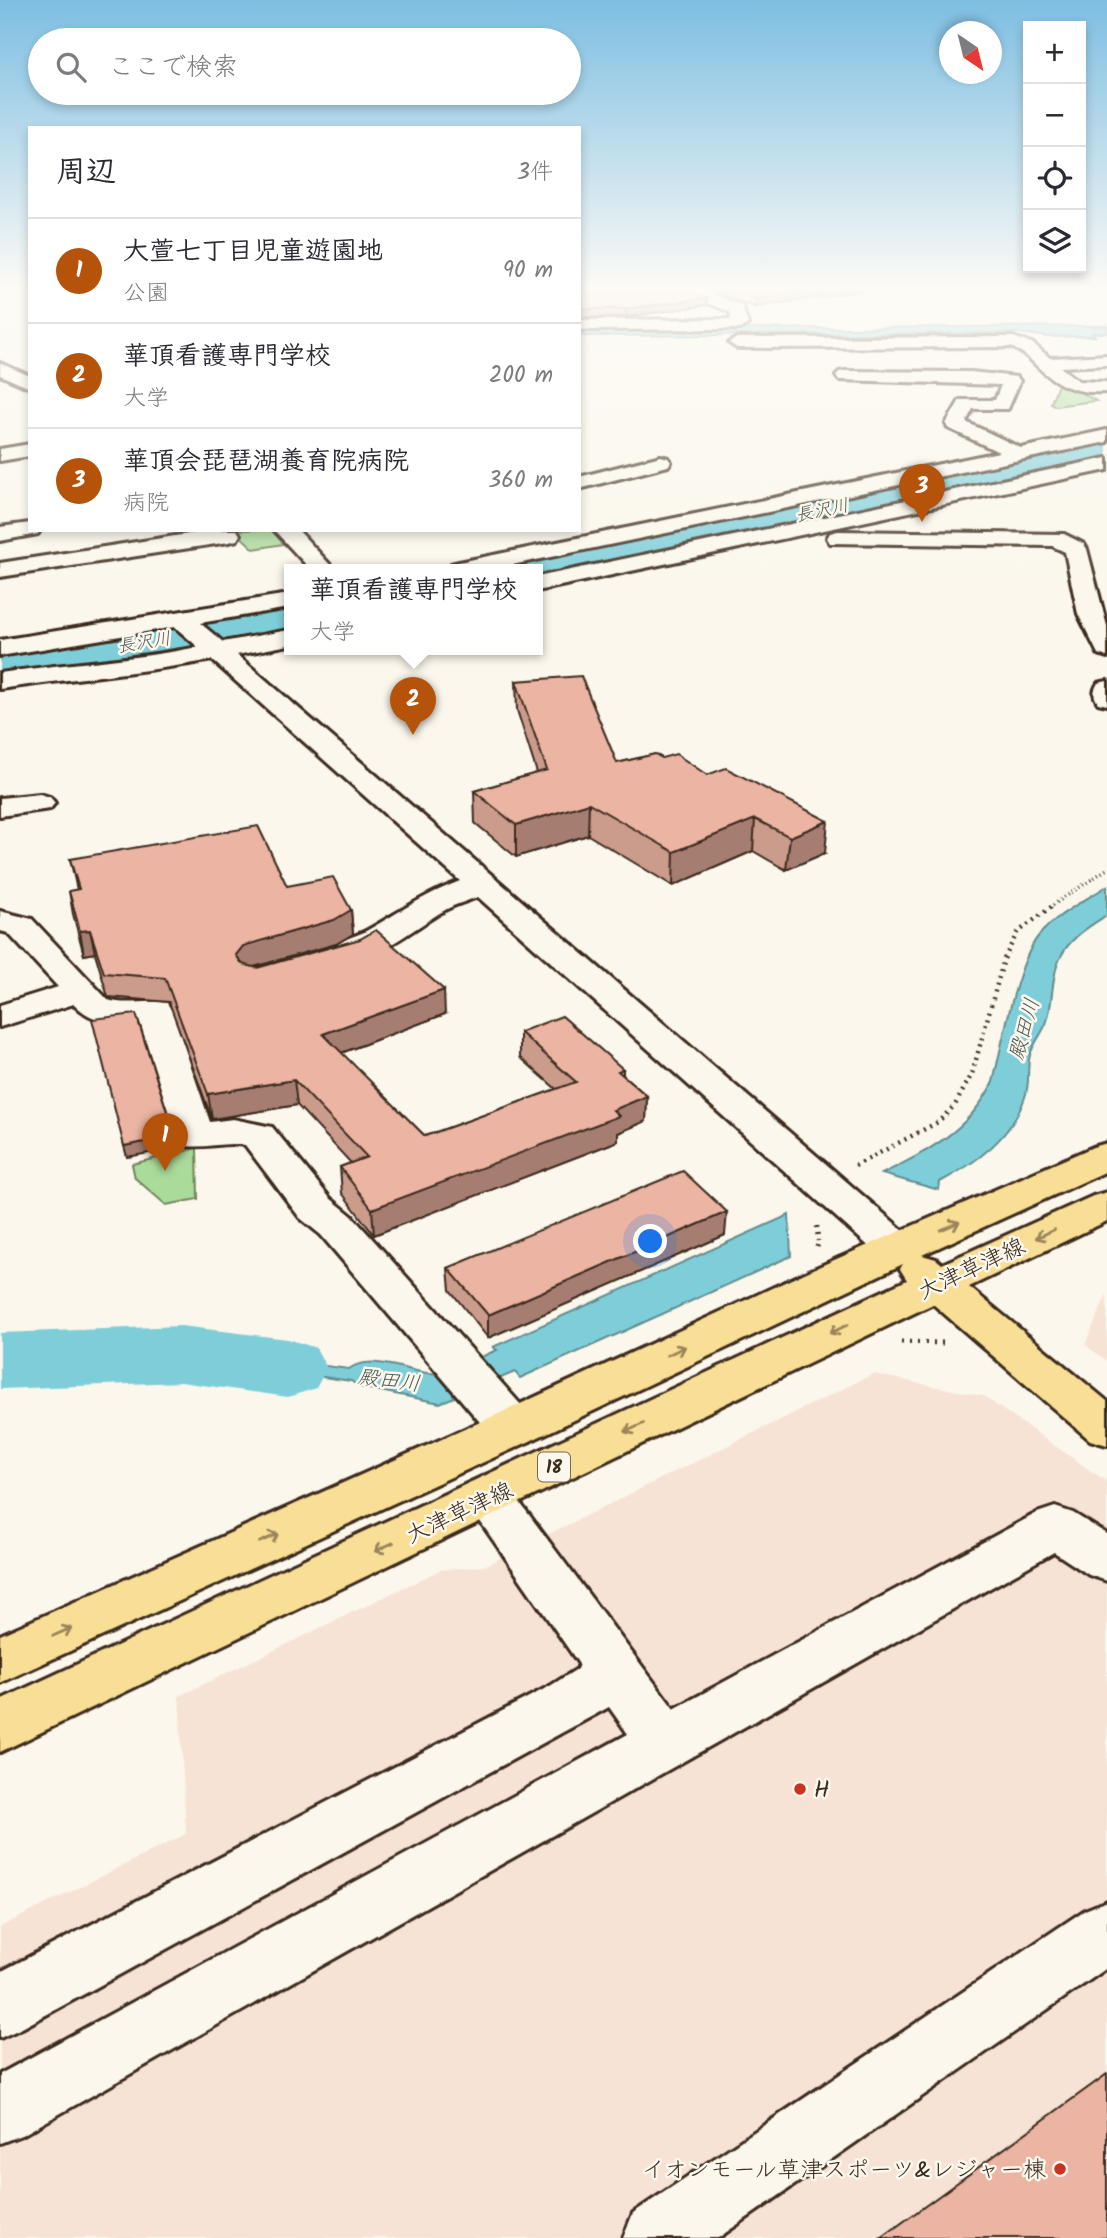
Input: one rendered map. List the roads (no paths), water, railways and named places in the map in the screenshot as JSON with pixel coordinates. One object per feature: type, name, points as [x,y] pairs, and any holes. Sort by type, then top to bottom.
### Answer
[{"type":"main road","points":[[0,1660],[500,1413],[898,1249],[1107,1156]]},
{"type":"main road","name":"大津草津線","points":[[0,1727],[1107,1205]]},
{"type":"main road","points":[[898,1249],[986,1327],[1107,1427]]},
{"type":"street","points":[[1007,393],[1002,405],[973,405],[955,424],[1026,454],[1073,470]]},
{"type":"street","points":[[483,564],[743,513],[1107,436]]},
{"type":"street","points":[[0,455],[28,450]]},
{"type":"street","points":[[581,482],[661,462]]},
{"type":"street","points":[[543,583],[1107,464]]},
{"type":"street","points":[[0,512],[14,532]]},
{"type":"street","points":[[743,513],[780,532],[824,538],[1056,539],[1076,549],[1098,636],[1107,649]]},
{"type":"street","points":[[581,522],[610,538]]},
{"type":"street","points":[[0,570],[229,535],[227,532]]},
{"type":"street","points":[[287,532],[318,564]]},
{"type":"street","points":[[0,648],[184,623],[284,602]]},
{"type":"street","points":[[184,623],[898,1249]]},
{"type":"street","points":[[0,681],[284,638]]},
{"type":"street","points":[[1107,689],[1107,697]]},
{"type":"street","points":[[0,807],[40,803]]},
{"type":"street","points":[[310,965],[349,953],[437,901],[483,884]]},
{"type":"street","points":[[0,921],[20,926],[96,1007],[114,1013],[154,1011],[195,1136],[233,1131],[258,1136],[315,1208],[336,1225],[500,1413]]},
{"type":"street","points":[[0,1016],[80,991]]},
{"type":"street","points":[[489,1498],[666,1742]]},
{"type":"street","points":[[0,2110],[1055,1527],[1107,1560]]},
{"type":"street","points":[[0,2006],[569,1703],[599,1684],[607,1661]]},
{"type":"street","points":[[658,2238],[1107,1931]]},
{"type":"water","points":[[1107,886],[1107,915],[1072,941],[1058,963],[1047,1021],[1030,1055],[1027,1092],[1019,1111],[1002,1136],[967,1166],[940,1182],[939,1190],[882,1174],[916,1157],[946,1137],[960,1126],[984,1099],[993,1082],[1011,1003],[1032,945],[1056,919]]},
{"type":"water","points":[[789,1215],[791,1256],[520,1378],[515,1372],[440,1403],[360,1387],[351,1381],[196,1359],[199,1350],[349,1369],[359,1364],[382,1363],[419,1372],[441,1373],[462,1366],[497,1350],[493,1347]]},
{"type":"waterway","name":"長沢川","points":[[543,568],[1107,451]]},
{"type":"waterway","name":"長沢川","points":[[0,665],[284,619]]},
{"type":"waterway","name":"殿田川","points":[[0,1361],[181,1354],[288,1368]]},
{"type":"place","name":"華頂会琵琶湖養育院病院","points":[[922,522]]},
{"type":"place","name":"華頂看護専門学校","points":[[413,735]]},
{"type":"place","name":"大萱七丁目児童遊園地","points":[[165,1171]]},
{"type":"place","name":"H","points":[[800,1789]]},
{"type":"place","name":"イオンモール草津スポーツ&レジャー棟","points":[[1060,2169]]}]
